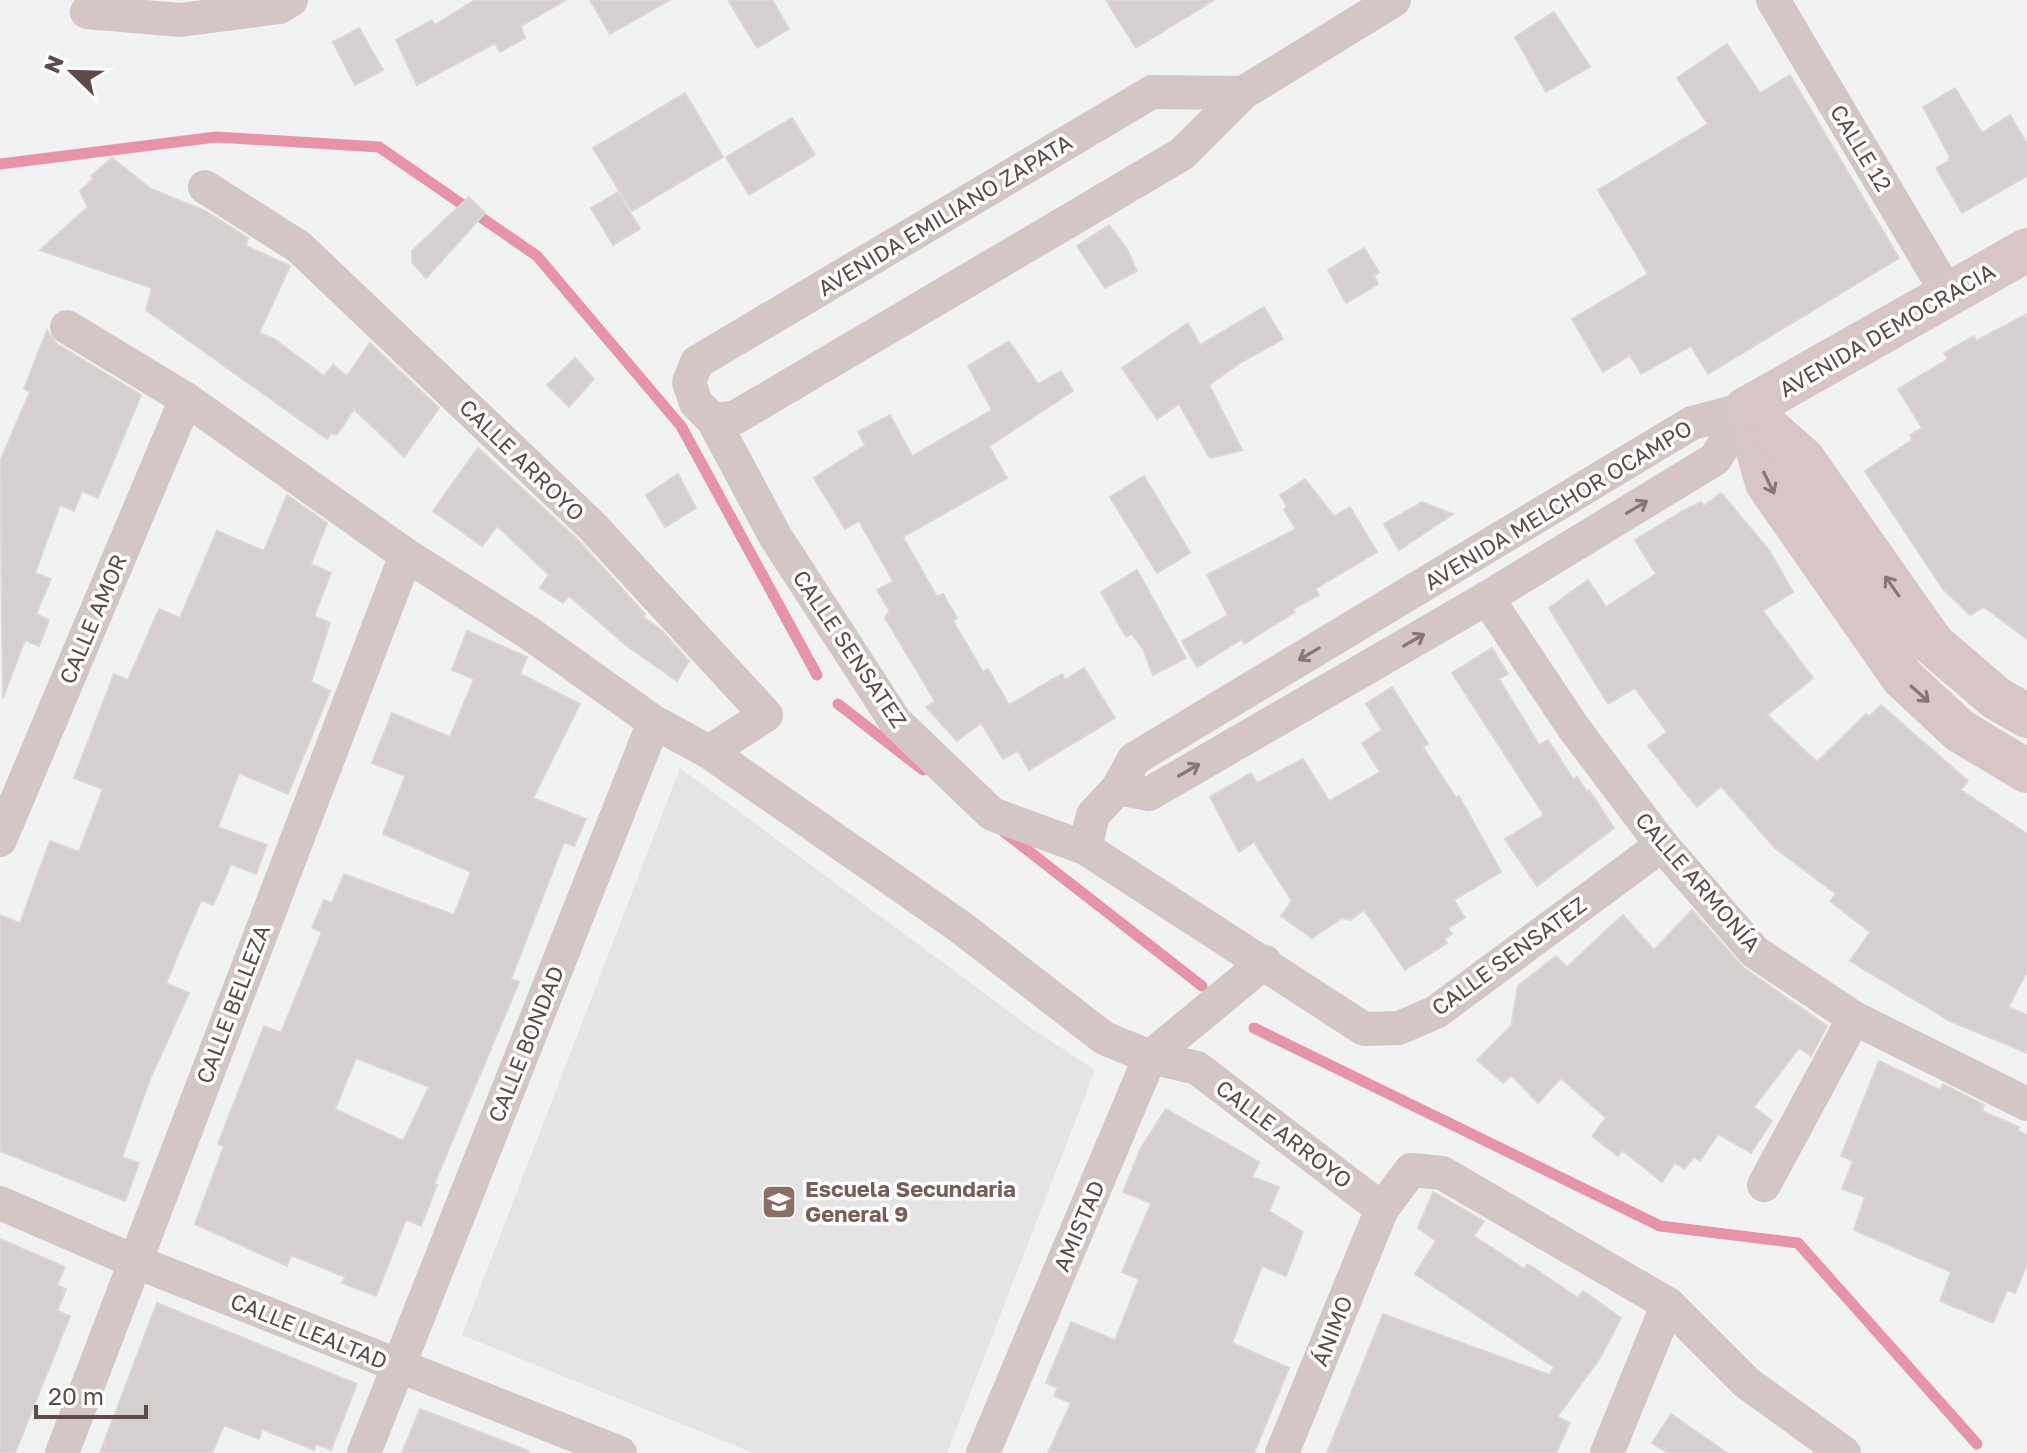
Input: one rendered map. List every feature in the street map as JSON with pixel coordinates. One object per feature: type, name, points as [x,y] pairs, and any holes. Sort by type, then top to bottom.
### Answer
[{"type":"street","points":[[87,12],[180,20],[279,7],[291,0]]},
{"type":"street","points":[[705,412],[736,417],[1182,154],[1243,93],[1394,0]]},
{"type":"street","name":"CALLE 12","points":[[1773,0],[1949,296]]},
{"type":"street","name":"AVENIDA EMILIANO ZAPATA","points":[[705,412],[689,382],[697,362],[1152,92],[1243,93]]},
{"type":"street","name":"CALLE ARROYO","points":[[205,187],[299,247],[592,526],[766,715],[709,752]]},
{"type":"street","name":"AVENIDA DEMOCRACIA","points":[[1746,409],[1949,296],[2024,258]]},
{"type":"street","name":"CALLE ARROYO","points":[[67,327],[186,399],[406,555],[529,633],[654,722],[709,752],[959,926],[1104,1038],[1150,1057],[1197,1068],[1382,1209]]},
{"type":"street","name":"CALLE AMOR","points":[[0,840],[186,399]]},
{"type":"street","points":[[1746,409],[1803,459],[1933,644],[1996,698],[2027,716]]},
{"type":"street","points":[[1746,409],[1767,483],[1903,678],[1960,731],[2027,771]]},
{"type":"street","name":"AVENIDA MELCHOR OCAMPO","points":[[1118,788],[1149,794],[1487,598],[1715,459],[1746,409]]},
{"type":"street","name":"AVENIDA MELCHOR OCAMPO","points":[[1085,848],[1093,815],[1118,788],[1134,759],[1692,423],[1746,409]]},
{"type":"street","name":"CALLE SENSATEZ","points":[[705,412],[775,536],[895,721],[992,814],[1085,848],[1364,1029],[1399,1028],[1436,1012],[1662,845]]},
{"type":"street","name":"CALLE BELLEZA","points":[[62,1453],[406,555]]},
{"type":"street","name":"CALLE ARMONÍA","points":[[1487,598],[1573,727],[1662,845],[1755,952],[1854,1018],[2027,1104]]},
{"type":"street","name":"CALLE BONDAD","points":[[364,1453],[654,722]]},
{"type":"street","name":"AMISTAD","points":[[983,1453],[1150,1057],[1265,962]]},
{"type":"street","points":[[1764,1185],[1854,1018]]},
{"type":"street","points":[[1382,1209],[1411,1170],[1442,1173],[1668,1304],[1747,1383],[1844,1453]]},
{"type":"street","name":"CALLE LEALTAD","points":[[0,1203],[134,1261],[620,1453]]},
{"type":"street","name":"ÁNIMO","points":[[1282,1453],[1382,1209]]},
{"type":"street","points":[[1607,1453],[1668,1304]]},
{"type":"shaded area","name":"Escuela Secundaria General 9","points":[[680,768],[1034,1030],[1095,1070],[947,1453],[753,1453],[462,1335]]},
{"type":"building","points":[[475,0],[566,0],[521,26],[525,38],[500,52],[495,43],[417,85],[396,40],[432,20],[435,25]]},
{"type":"building","points":[[590,0],[670,0],[610,34]]},
{"type":"building","points":[[728,0],[772,0],[789,29],[757,48]]},
{"type":"building","points":[[1106,0],[1214,0],[1136,48]]},
{"type":"building","points":[[1554,12],[1590,67],[1546,92],[1515,37]]},
{"type":"building","points":[[359,28],[383,70],[355,85],[333,42]]},
{"type":"building","points":[[1727,44],[1760,93],[1790,75],[1899,258],[1708,374],[1691,346],[1641,374],[1630,355],[1603,372],[1572,319],[1648,274],[1598,190],[1708,124],[1677,78]]},
{"type":"building","points":[[1955,88],[1982,133],[2010,115],[2027,144],[2027,176],[1962,213],[1936,168],[1949,161],[1949,155],[1923,107]]},
{"type":"building","points":[[685,93],[723,157],[632,211],[593,148]]},
{"type":"building","points":[[792,118],[815,155],[749,195],[726,157]]},
{"type":"building","points":[[112,158],[151,189],[205,211],[248,238],[246,246],[290,266],[259,333],[274,339],[324,376],[333,365],[347,376],[370,343],[439,408],[404,457],[354,409],[337,435],[331,433],[327,439],[146,310],[152,288],[40,250],[88,207],[80,191],[93,179],[91,176]]},
{"type":"building","points":[[618,192],[640,229],[613,245],[591,208]]},
{"type":"building","points":[[469,197],[485,213],[426,278],[412,262],[412,251]]},
{"type":"building","points":[[1109,225],[1127,249],[1137,271],[1105,288],[1077,246]]},
{"type":"building","points":[[1364,248],[1379,272],[1374,276],[1378,284],[1346,303],[1328,270]]},
{"type":"building","points":[[1264,307],[1283,339],[1209,385],[1242,450],[1210,458],[1179,404],[1157,419],[1122,368],[1188,323],[1200,345]]},
{"type":"building","points":[[2027,314],[2027,639],[1984,607],[1970,615],[1943,589],[1865,471],[1912,440],[1910,435],[1922,428],[1898,389],[1948,359],[1944,353],[1974,336],[1976,341]]},
{"type":"building","points":[[47,330],[57,344],[141,395],[98,498],[82,491],[74,511],[60,505],[35,573],[51,579],[36,614],[49,620],[39,646],[25,640],[3,698],[0,461],[30,392],[24,389]]},
{"type":"building","points":[[1009,341],[1038,384],[1061,371],[1073,391],[989,446],[1007,478],[903,537],[937,597],[943,594],[957,618],[953,621],[983,672],[988,669],[1009,705],[1062,674],[1065,680],[1084,668],[1115,718],[1029,770],[1018,751],[1003,759],[981,723],[957,741],[926,707],[935,701],[885,618],[889,610],[877,590],[893,581],[859,521],[845,529],[814,478],[865,445],[858,432],[890,415],[912,456],[992,410],[968,366]]},
{"type":"building","points":[[575,358],[594,379],[569,407],[547,385]]},
{"type":"building","points":[[478,448],[578,540],[645,614],[643,617],[661,630],[689,661],[677,681],[627,646],[569,596],[563,603],[540,588],[549,575],[497,526],[482,546],[433,511]]},
{"type":"building","points":[[678,474],[696,508],[665,527],[646,495]]},
{"type":"building","points":[[1144,476],[1190,553],[1157,573],[1110,497]]},
{"type":"building","points":[[1305,479],[1334,516],[1350,507],[1377,552],[1315,589],[1319,595],[1293,609],[1295,612],[1244,644],[1242,639],[1197,667],[1182,641],[1228,615],[1207,575],[1296,529],[1284,510],[1287,507],[1280,495]]},
{"type":"building","points":[[1721,493],[1769,550],[1793,592],[1763,611],[1813,678],[1767,715],[1817,762],[1866,714],[1869,717],[1881,705],[1968,781],[1961,790],[2027,834],[2027,972],[2008,1007],[2027,1015],[2027,1053],[1950,1021],[1850,961],[1870,932],[1830,901],[1836,894],[1775,848],[1721,786],[1697,807],[1648,746],[1667,732],[1635,688],[1608,704],[1549,608],[1588,580],[1606,607],[1656,574],[1635,540],[1701,502],[1704,506]]},
{"type":"building","points":[[287,495],[327,523],[311,564],[331,573],[314,616],[330,623],[311,682],[330,691],[288,794],[239,773],[218,827],[267,845],[256,874],[231,864],[213,905],[201,900],[166,983],[189,993],[150,1079],[122,1157],[139,1163],[125,1201],[0,1151],[0,915],[20,923],[50,841],[79,852],[103,789],[74,778],[114,674],[128,680],[159,609],[180,618],[217,531],[264,551]]},
{"type":"building","points":[[1422,502],[1453,514],[1399,550],[1384,524]]},
{"type":"building","points":[[1137,570],[1186,658],[1153,675],[1143,649],[1132,634],[1126,637],[1101,592]]},
{"type":"building","points":[[467,631],[527,657],[520,674],[580,704],[533,798],[586,819],[574,846],[564,842],[511,979],[519,982],[434,1184],[437,1185],[421,1226],[406,1219],[376,1296],[342,1283],[345,1277],[291,1255],[287,1266],[195,1224],[224,1146],[218,1144],[264,1026],[281,1033],[322,932],[312,928],[324,900],[332,903],[344,874],[454,915],[471,872],[383,834],[405,776],[372,763],[392,713],[450,737],[474,679],[452,670]],"holes":[[[356,1058],[429,1087],[403,1141],[335,1109]]]},
{"type":"building","points":[[1492,648],[1508,674],[1499,679],[1539,745],[1548,740],[1573,779],[1577,777],[1587,792],[1589,790],[1614,828],[1537,886],[1505,839],[1544,815],[1452,673]]},
{"type":"building","points":[[1392,687],[1428,744],[1423,747],[1456,798],[1459,796],[1501,872],[1454,900],[1465,918],[1448,928],[1452,934],[1444,939],[1447,943],[1405,970],[1364,910],[1350,920],[1342,918],[1312,938],[1281,916],[1292,901],[1254,842],[1239,852],[1210,797],[1251,773],[1257,783],[1303,759],[1329,801],[1380,772],[1362,743],[1382,730],[1366,704]]},
{"type":"building","points":[[1692,910],[1744,968],[1827,1026],[1811,1056],[1799,1048],[1754,1107],[1772,1121],[1751,1153],[1718,1134],[1700,1161],[1694,1157],[1684,1169],[1675,1163],[1662,1182],[1622,1150],[1618,1156],[1592,1136],[1606,1118],[1561,1078],[1538,1103],[1511,1075],[1503,1083],[1477,1060],[1511,1026],[1518,986],[1556,956],[1567,967],[1623,915],[1654,950]]},
{"type":"building","points":[[1879,1061],[1940,1090],[1943,1084],[1984,1105],[1982,1111],[2019,1127],[2018,1131],[2027,1135],[2027,1264],[2015,1293],[2007,1290],[1993,1323],[1940,1301],[1951,1272],[1854,1230],[1865,1197],[1842,1189],[1853,1161],[1841,1156]]},
{"type":"building","points":[[1166,1109],[1259,1162],[1252,1177],[1279,1187],[1269,1211],[1303,1232],[1286,1276],[1262,1266],[1232,1343],[1289,1368],[1254,1453],[1048,1453],[1071,1403],[1054,1396],[1058,1388],[1046,1383],[1071,1322],[1115,1340],[1139,1279],[1122,1272],[1151,1203],[1123,1192],[1141,1148]]},
{"type":"building","points":[[1433,1192],[1484,1221],[1474,1236],[1524,1269],[1528,1264],[1578,1298],[1583,1291],[1621,1318],[1600,1358],[1557,1417],[1570,1423],[1556,1453],[1327,1453],[1383,1314],[1550,1375],[1554,1367],[1415,1274],[1436,1241],[1418,1228]]},
{"type":"building","points":[[0,1239],[65,1267],[57,1285],[66,1289],[57,1311],[70,1316],[15,1453],[0,1453]]},
{"type":"building","points":[[157,1303],[357,1384],[331,1450],[316,1444],[314,1450],[262,1429],[259,1439],[224,1425],[212,1453],[100,1453]]},
{"type":"building","points":[[420,1409],[529,1451],[402,1453]]},
{"type":"building","points":[[1671,1414],[1727,1453],[1668,1453],[1652,1443]]},
{"type":"waterway","points":[[0,164],[216,137],[379,147],[537,256],[681,426],[817,675]]},
{"type":"waterway","points":[[838,704],[923,770]]},
{"type":"waterway","points":[[1004,832],[1202,986]]},
{"type":"waterway","points":[[1254,1028],[1660,1226],[1798,1243],[1977,1444]]},
{"type":"place","name":"Escuela Secundaria General 9","points":[[779,1202]]}]
